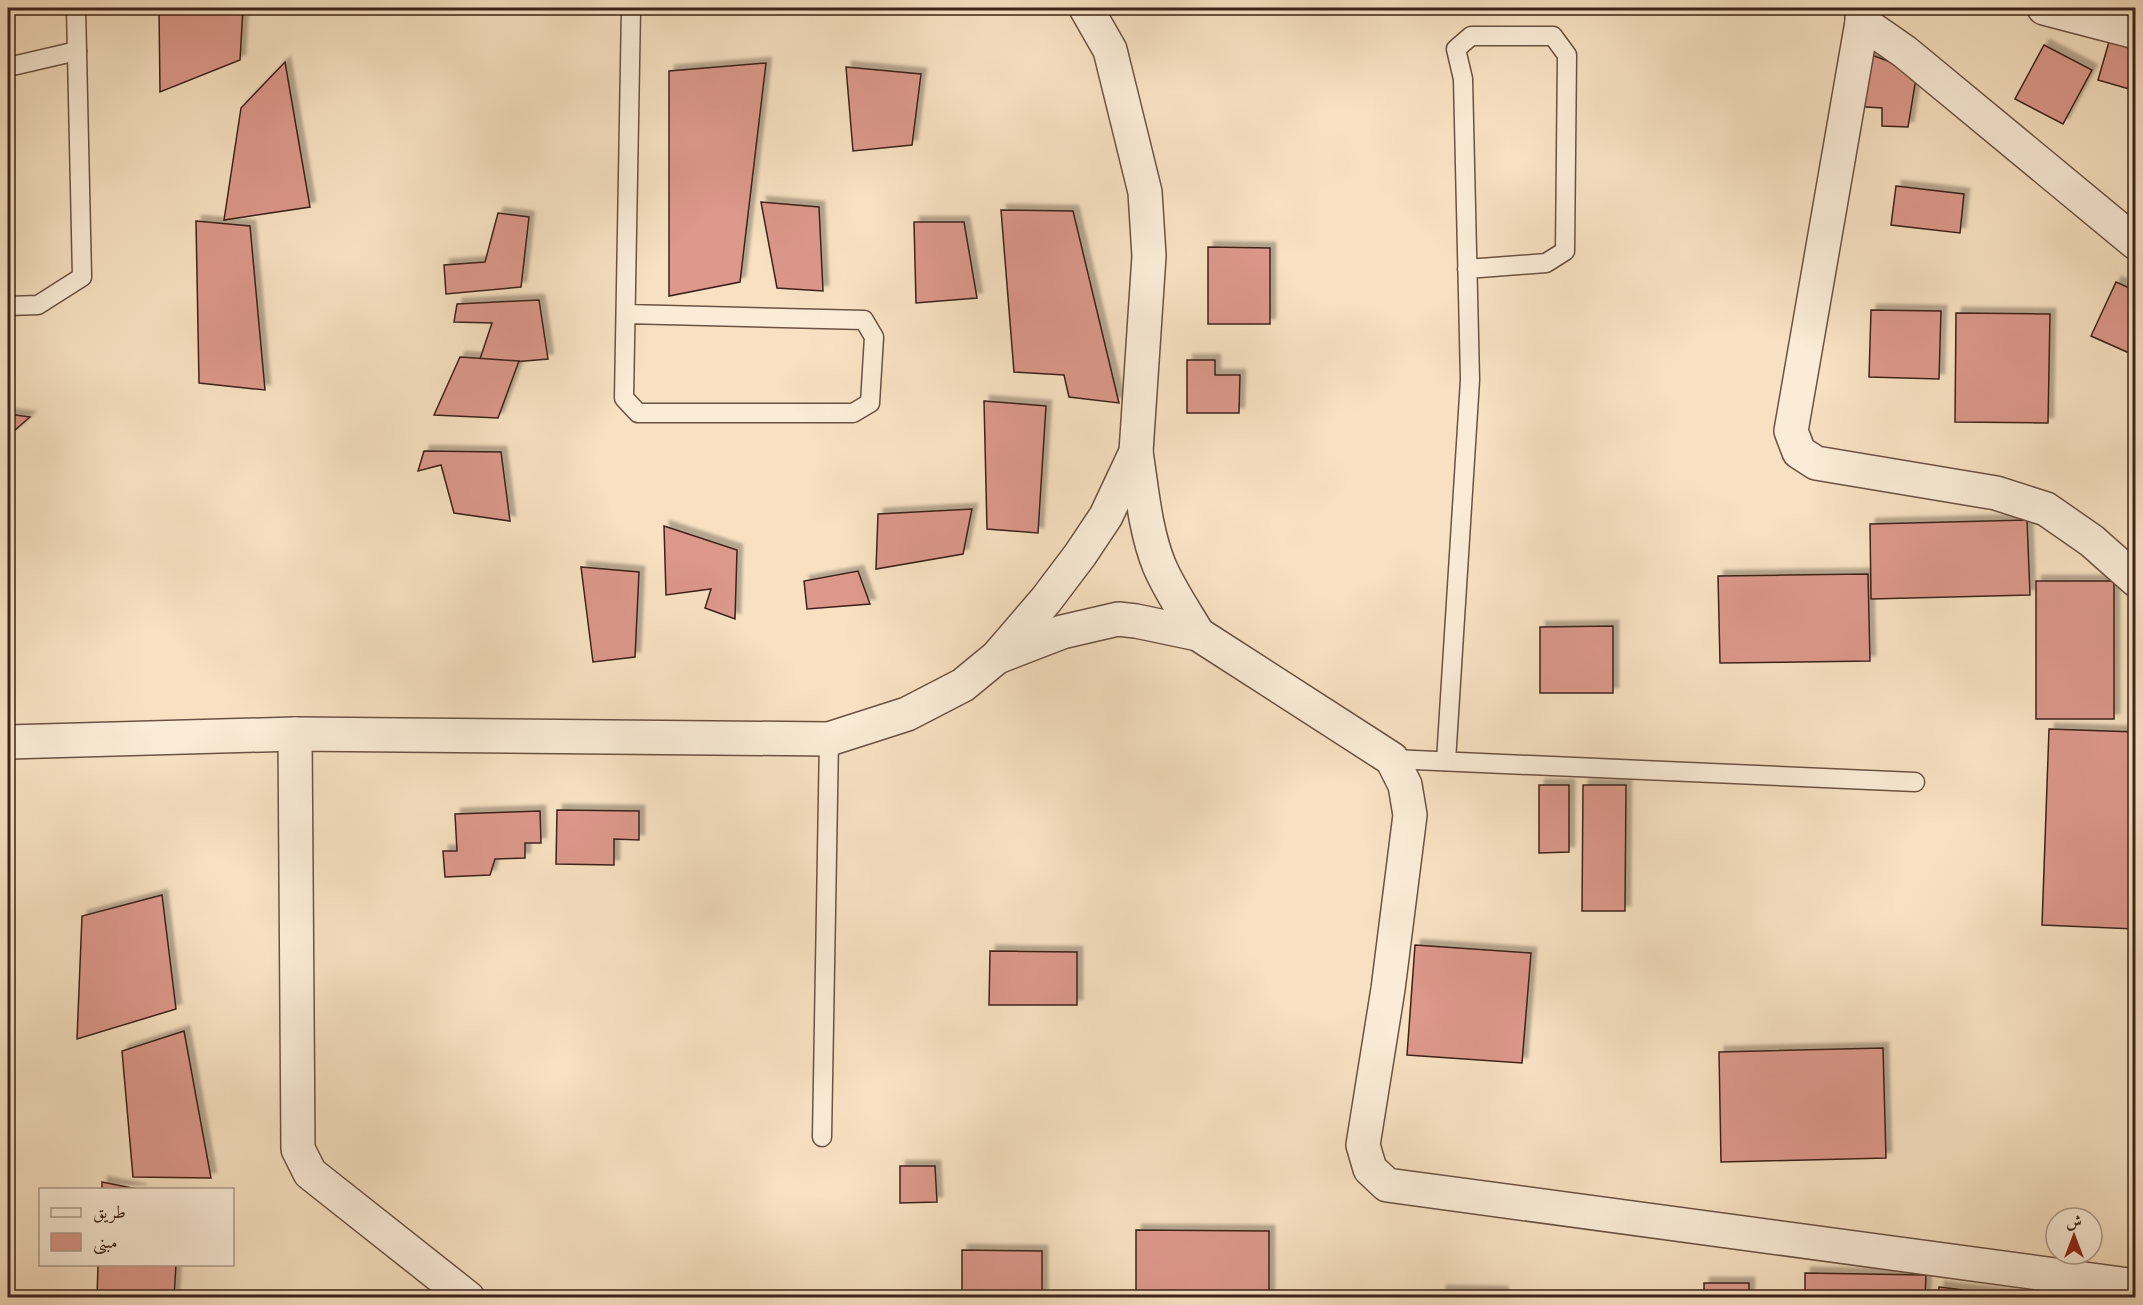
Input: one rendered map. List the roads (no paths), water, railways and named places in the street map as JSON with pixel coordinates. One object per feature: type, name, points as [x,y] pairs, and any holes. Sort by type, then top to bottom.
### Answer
[{"type":"street","points":[[1086,8],[1110,50],[1145,192],[1149,256],[1136,452],[1148,530],[1155,554],[1198,634]]},
{"type":"street","points":[[2044,8],[2136,32]]},
{"type":"street","points":[[1862,15],[2136,243]]},
{"type":"street","points":[[1862,15],[1791,431],[1799,452],[1816,463],[1996,493],[2046,508],[2092,541],[2136,580]]},
{"type":"street","points":[[8,742],[295,734],[829,739],[907,714],[963,685],[997,657],[1046,600],[1080,555],[1106,516],[1136,452]]},
{"type":"street","points":[[997,657],[1062,632],[1118,619],[1198,634],[1392,759],[1405,785],[1410,815],[1388,989],[1363,1145],[1370,1169],[1387,1185],[2136,1286]]},
{"type":"street","points":[[295,734],[298,1149],[310,1173],[468,1298]]},
{"type":"lane","points":[[8,306],[38,305],[82,277],[76,8]]},
{"type":"lane","points":[[626,315],[864,321],[874,337],[870,402],[853,413],[638,413],[624,398],[631,8]]},
{"type":"lane","points":[[1446,761],[1470,380],[1467,269],[1463,79],[1456,49],[1471,36],[1553,36],[1567,55],[1565,251],[1546,263],[1467,269]]},
{"type":"lane","points":[[8,67],[77,51]]},
{"type":"lane","points":[[822,1137],[829,739]]},
{"type":"lane","points":[[1392,759],[1915,782]]}]
